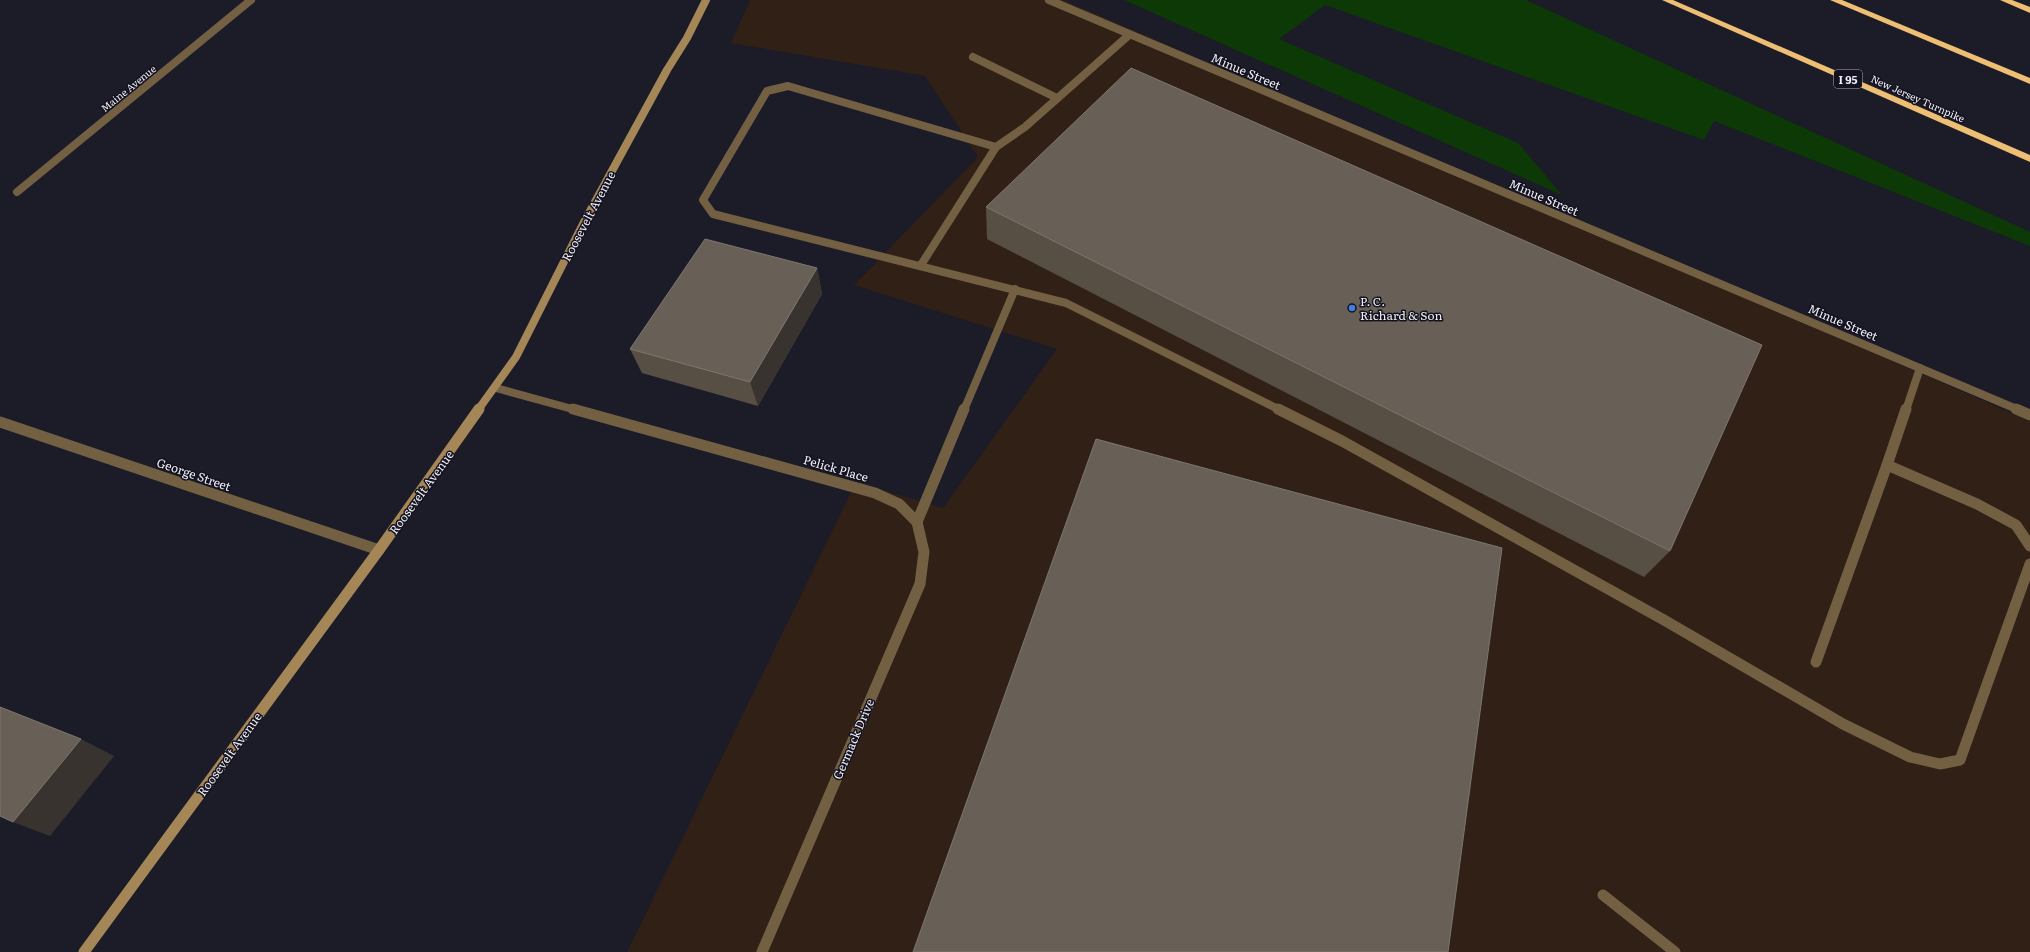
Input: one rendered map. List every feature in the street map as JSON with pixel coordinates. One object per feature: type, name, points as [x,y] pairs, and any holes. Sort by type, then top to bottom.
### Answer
[{"type":"highway","name":"New Jersey Turnpike","points":[[1666,0],[2030,159]]},
{"type":"highway","points":[[1834,0],[2030,81]]},
{"type":"highway","points":[[2004,0],[2030,10]]},
{"type":"main road","name":"Roosevelt Avenue","points":[[84,952],[496,388],[516,357],[583,224],[667,70],[687,38],[706,0]]},
{"type":"street","name":"Maine Avenue","points":[[17,192],[251,0]]},
{"type":"street","name":"Minue Street","points":[[1049,0],[2030,415]]},
{"type":"street","points":[[921,265],[996,147],[1025,127],[1129,35]]},
{"type":"street","points":[[973,57],[1057,98]]},
{"type":"street","points":[[996,147],[788,86],[767,91],[703,200],[713,214],[921,265],[1066,303],[1342,441],[1664,620],[1843,724],[1910,757],[1940,764],[1960,760],[2030,564]]},
{"type":"street","points":[[917,522],[1015,289]]},
{"type":"street","points":[[1816,662],[1887,465],[1920,368]]},
{"type":"street","name":"Pelick Place","points":[[496,388],[875,493],[899,504],[917,522]]},
{"type":"street","name":"George Street","points":[[0,422],[379,550]]},
{"type":"street","points":[[1887,465],[1977,504],[2016,525],[2030,546]]},
{"type":"street","name":"Germack Drive","points":[[762,952],[920,584],[924,552],[917,522]]},
{"type":"street","points":[[1603,895],[1675,952]]},
{"type":"shaded area","points":[[750,0],[1064,0],[2030,421],[2030,952],[627,952],[856,482],[943,508],[1057,349],[854,285],[978,157],[925,76],[731,43]]},
{"type":"green space","points":[[1124,0],[1526,0],[2030,232],[2030,246],[1714,121],[1704,140],[1325,5],[1279,39],[1518,143],[1562,195]]},
{"type":"building","name":"P. C. Richard & Son","points":[[1131,68],[1762,345],[1670,551],[986,207]]},
{"type":"building","points":[[705,239],[817,268],[750,382],[630,349]]},
{"type":"building","points":[[1096,439],[1502,548],[1448,952],[913,952]]},
{"type":"building","points":[[0,707],[81,739],[13,822],[0,816]]},
{"type":"place","name":"P. C. Richard & Son","points":[[1352,308]]}]
